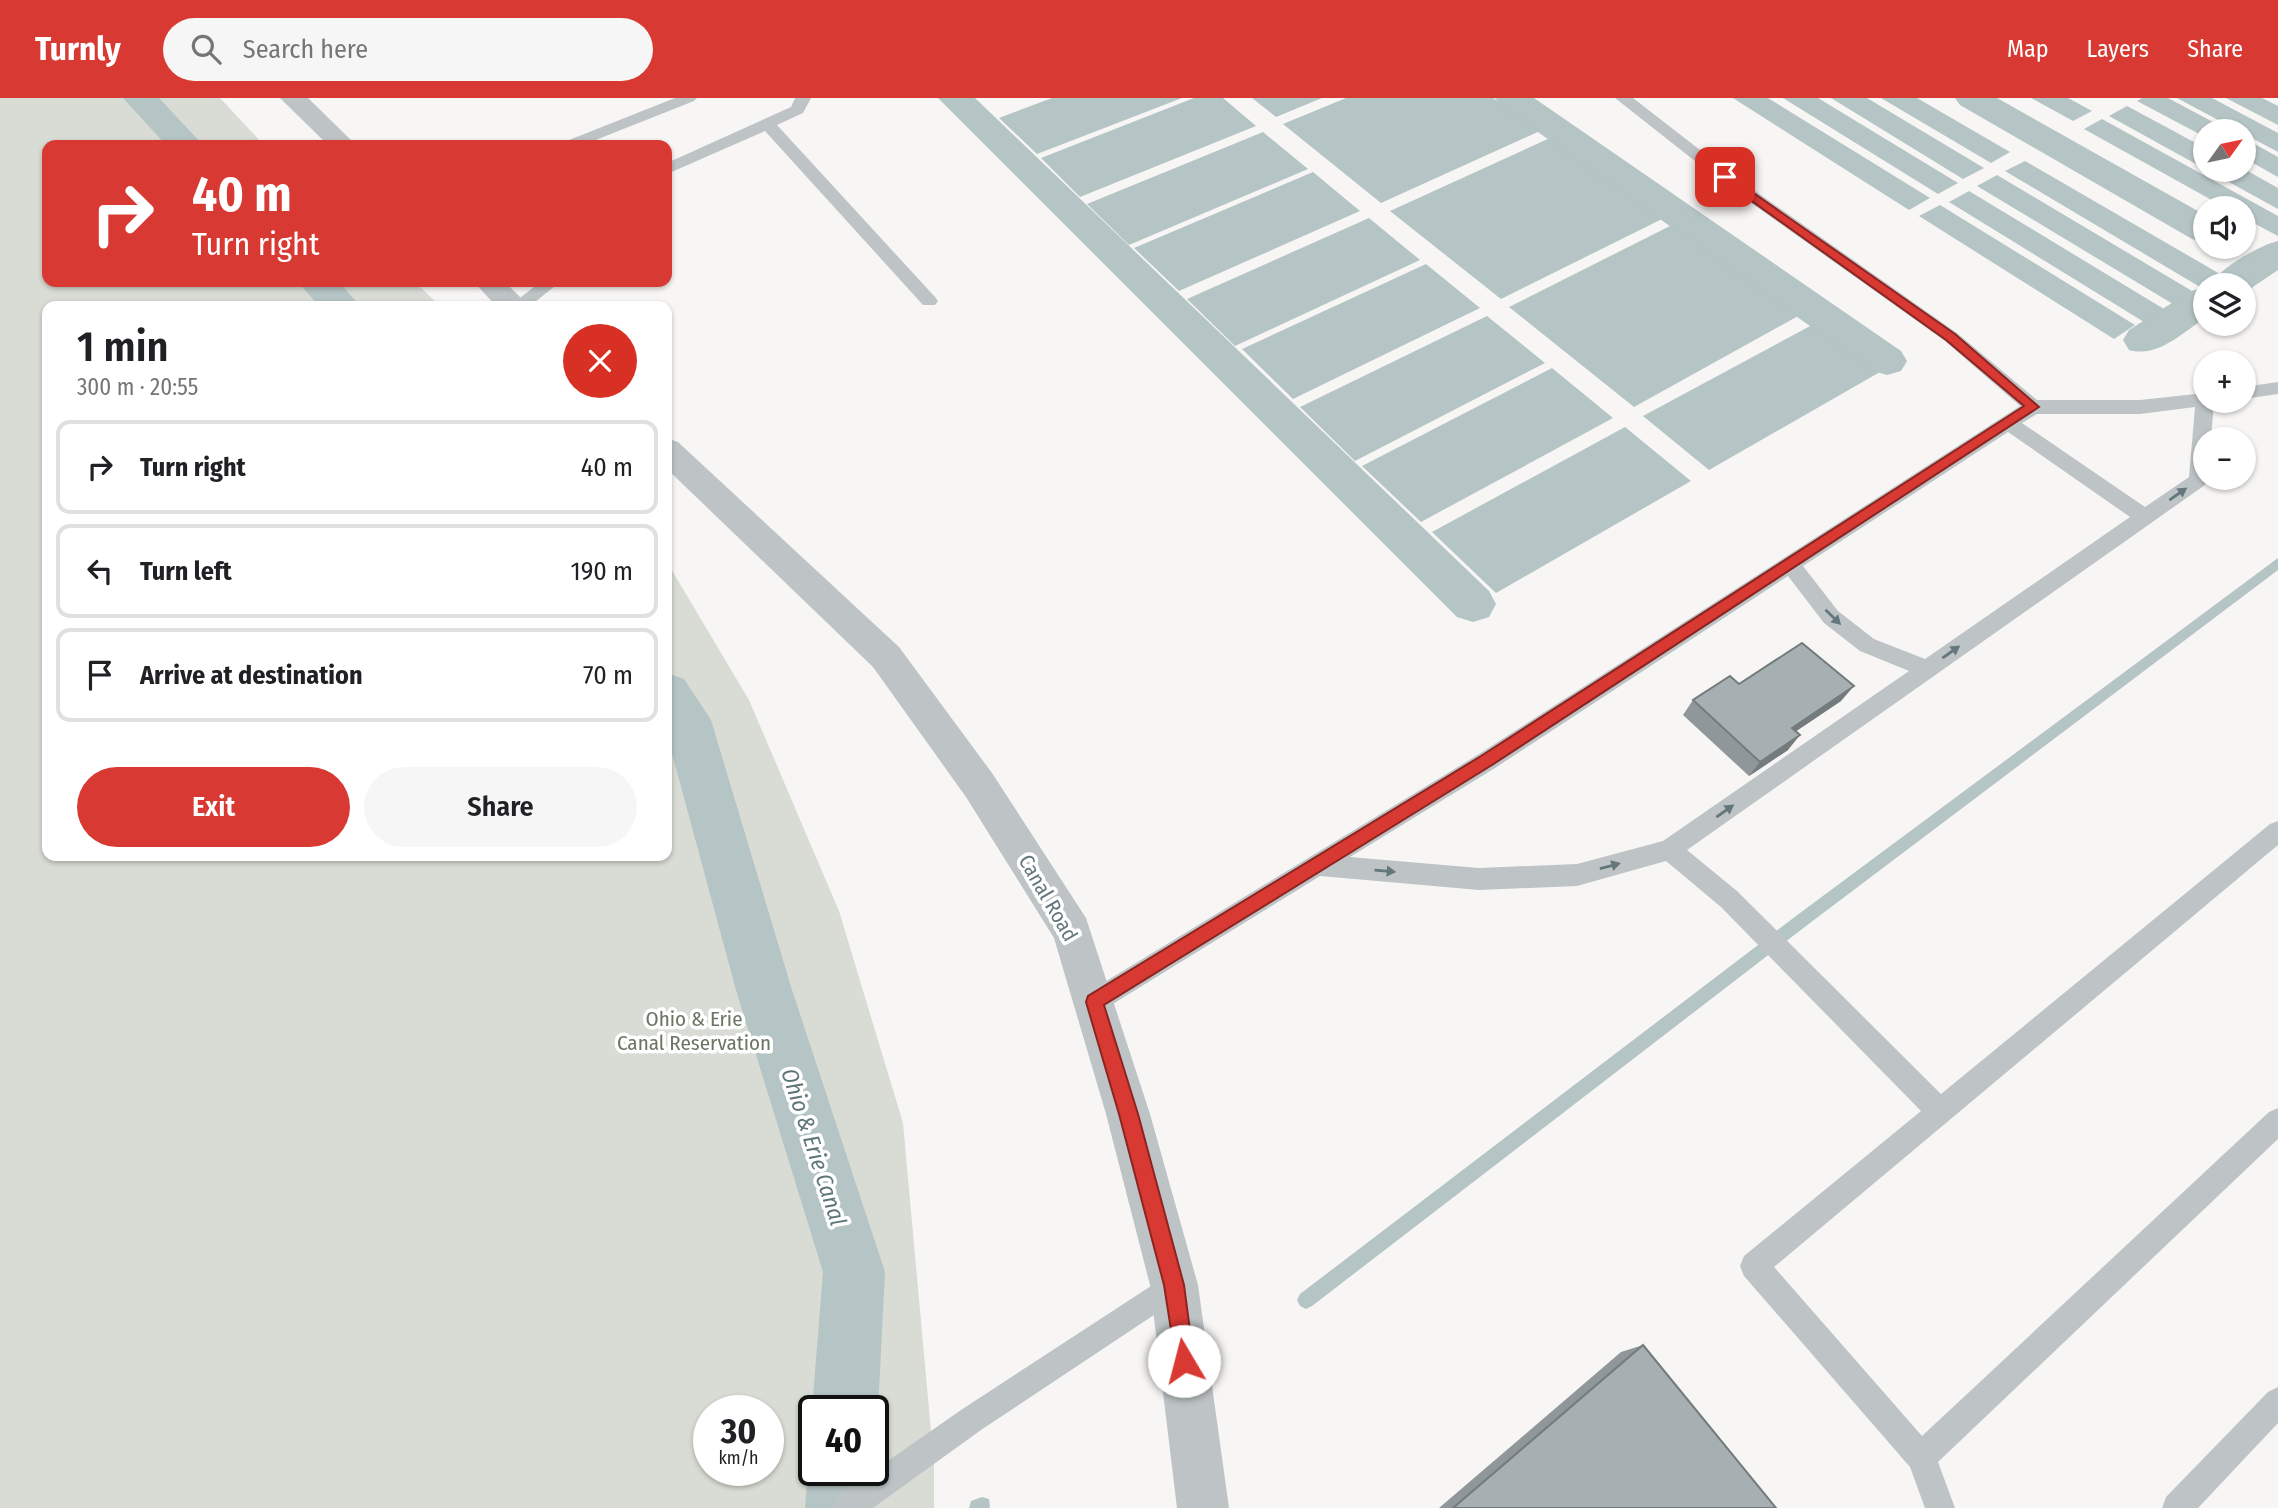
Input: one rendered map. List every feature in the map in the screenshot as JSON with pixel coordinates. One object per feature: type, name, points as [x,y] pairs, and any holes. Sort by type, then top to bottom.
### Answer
[{"type":"street","points":[[293,98],[338,140]]},
{"type":"street","points":[[494,287],[510,301]]},
{"type":"street","name":"Canal Road","points":[[672,455],[886,657],[979,785],[1072,930],[1128,1114],[1174,1285],[1203,1508]]},
{"type":"lane","points":[[583,140],[689,98]]},
{"type":"lane","points":[[672,167],[798,110],[803,98]]},
{"type":"lane","points":[[1623,98],[1725,177],[1951,337],[2033,407]]},
{"type":"lane","points":[[767,124],[929,301]]},
{"type":"lane","points":[[523,301],[544,287]]},
{"type":"lane","points":[[2256,391],[2278,388]]},
{"type":"lane","points":[[1094,1002],[1487,761],[2033,407],[2140,407],[2193,401]]},
{"type":"lane","points":[[1317,865],[1479,879],[1577,875],[1669,850],[2198,480],[2204,413]]},
{"type":"lane","points":[[2008,423],[2144,517]]},
{"type":"lane","points":[[1790,564],[1831,617],[1867,645],[1927,669]]},
{"type":"lane","points":[[1940,1508],[1921,1457],[1754,1266],[2278,831]]},
{"type":"lane","points":[[1669,850],[1729,899],[1941,1112]]},
{"type":"lane","points":[[1921,1457],[2278,1121]]},
{"type":"lane","points":[[847,1508],[971,1419],[1174,1285]]},
{"type":"lane","points":[[2176,1508],[2278,1402]]},
{"type":"green space","name":"Ohio & Erie Canal Reservation","points":[[0,98],[220,98],[259,140],[42,140],[42,287],[420,287],[435,301],[42,301],[42,861],[672,861],[672,570],[749,700],[839,911],[903,1123],[934,1464],[934,1508],[0,1508]]},
{"type":"shaded area","points":[[1052,98],[1182,98],[1037,154],[999,118]]},
{"type":"shaded area","points":[[1194,98],[1223,98],[1256,126],[1080,197],[1041,158]]},
{"type":"shaded area","points":[[1252,98],[1322,98],[1276,117]]},
{"type":"shaded area","points":[[1346,98],[1493,98],[1540,131],[1381,203],[1283,124]]},
{"type":"shaded area","points":[[1733,98],[1768,98],[1930,198],[1909,210]]},
{"type":"shaded area","points":[[1783,98],[1818,98],[1958,183],[1938,194]]},
{"type":"shaded area","points":[[1831,98],[1867,98],[1984,168],[1963,179]]},
{"type":"shaded area","points":[[1881,98],[1917,98],[2010,152],[1991,163]]},
{"type":"shaded area","points":[[2031,98],[2068,98],[2092,111],[2073,121]]},
{"type":"shaded area","points":[[2142,98],[2168,98],[2207,119],[2193,119],[2193,131],[2137,101]]},
{"type":"shaded area","points":[[2177,98],[2212,98],[2252,119],[2216,119]]},
{"type":"shaded area","points":[[2226,98],[2262,98],[2278,106],[2278,125]]},
{"type":"shaded area","points":[[2127,106],[2193,142],[2193,162],[2109,116]]},
{"type":"shaded area","points":[[2102,119],[2193,169],[2193,182],[2216,182],[2242,196],[2204,196],[2084,129]]},
{"type":"shaded area","points":[[2256,121],[2278,133],[2278,152],[2256,140]]},
{"type":"shaded area","points":[[1263,132],[1308,169],[1129,245],[1087,204]]},
{"type":"shaded area","points":[[1550,138],[1664,218],[1501,299],[1390,211]]},
{"type":"shaded area","points":[[2256,145],[2278,157],[2278,177],[2256,165]]},
{"type":"shaded area","points":[[2025,161],[2218,273],[2193,273],[2193,283],[2005,171]]},
{"type":"shaded area","points":[[1313,172],[1360,211],[1179,291],[1134,248]]},
{"type":"shaded area","points":[[1997,175],[2192,291],[2173,304],[1977,186]]},
{"type":"shaded area","points":[[2256,176],[2278,188],[2278,209],[2229,182],[2256,182]]},
{"type":"shaded area","points":[[1969,191],[2164,309],[2144,322],[1949,202]]},
{"type":"shaded area","points":[[2256,204],[2278,216],[2278,236],[2256,224]]},
{"type":"shaded area","points":[[1940,205],[2135,325],[2114,339],[1919,216]]},
{"type":"shaded area","points":[[1369,218],[1420,260],[1235,346],[1187,299]]},
{"type":"shaded area","points":[[1672,225],[1800,315],[1634,407],[1509,307]]},
{"type":"shaded area","points":[[1426,264],[1480,308],[1293,399],[1242,349]]},
{"type":"shaded area","points":[[1487,316],[1545,363],[1355,461],[1300,407]]},
{"type":"shaded area","points":[[1814,324],[1880,372],[1709,470],[1643,416]]},
{"type":"shaded area","points":[[1552,368],[1613,418],[1421,522],[1362,466]]},
{"type":"shaded area","points":[[1625,427],[1691,481],[1496,593],[1432,532]]},
{"type":"building","points":[[1802,643],[1854,686],[1792,728],[1800,735],[1760,762],[1693,700],[1730,676],[1739,684]]},
{"type":"building","points":[[1643,1345],[1776,1508],[1453,1508]]},
{"type":"waterway","name":"Ohio & Erie Canal","points":[[140,98],[180,140]]},
{"type":"waterway","points":[[955,98],[1473,604]]},
{"type":"waterway","points":[[1512,98],[1887,361]]},
{"type":"waterway","points":[[1972,98],[2193,224]]},
{"type":"waterway","points":[[2247,273],[2278,253]]},
{"type":"waterway","name":"Ohio & Erie Canal","points":[[322,287],[336,301]]},
{"type":"waterway","points":[[2143,340],[2193,308]]},
{"type":"waterway","points":[[1306,1300],[1801,921],[2278,563]]},
{"type":"waterway","name":"Ohio & Erie Canal","points":[[672,700],[687,720],[764,990],[854,1272],[846,1395]]},
{"type":"waterway","name":"Ohio & Erie Canal","points":[[839,1508],[840,1486]]},
{"type":"waterway","points":[[978,1508],[982,1506]]},
{"type":"route","points":[[1184,1361],[1174,1285],[1128,1114],[1094,1002],[1487,761],[2033,407],[1951,337],[1725,177]]}]
